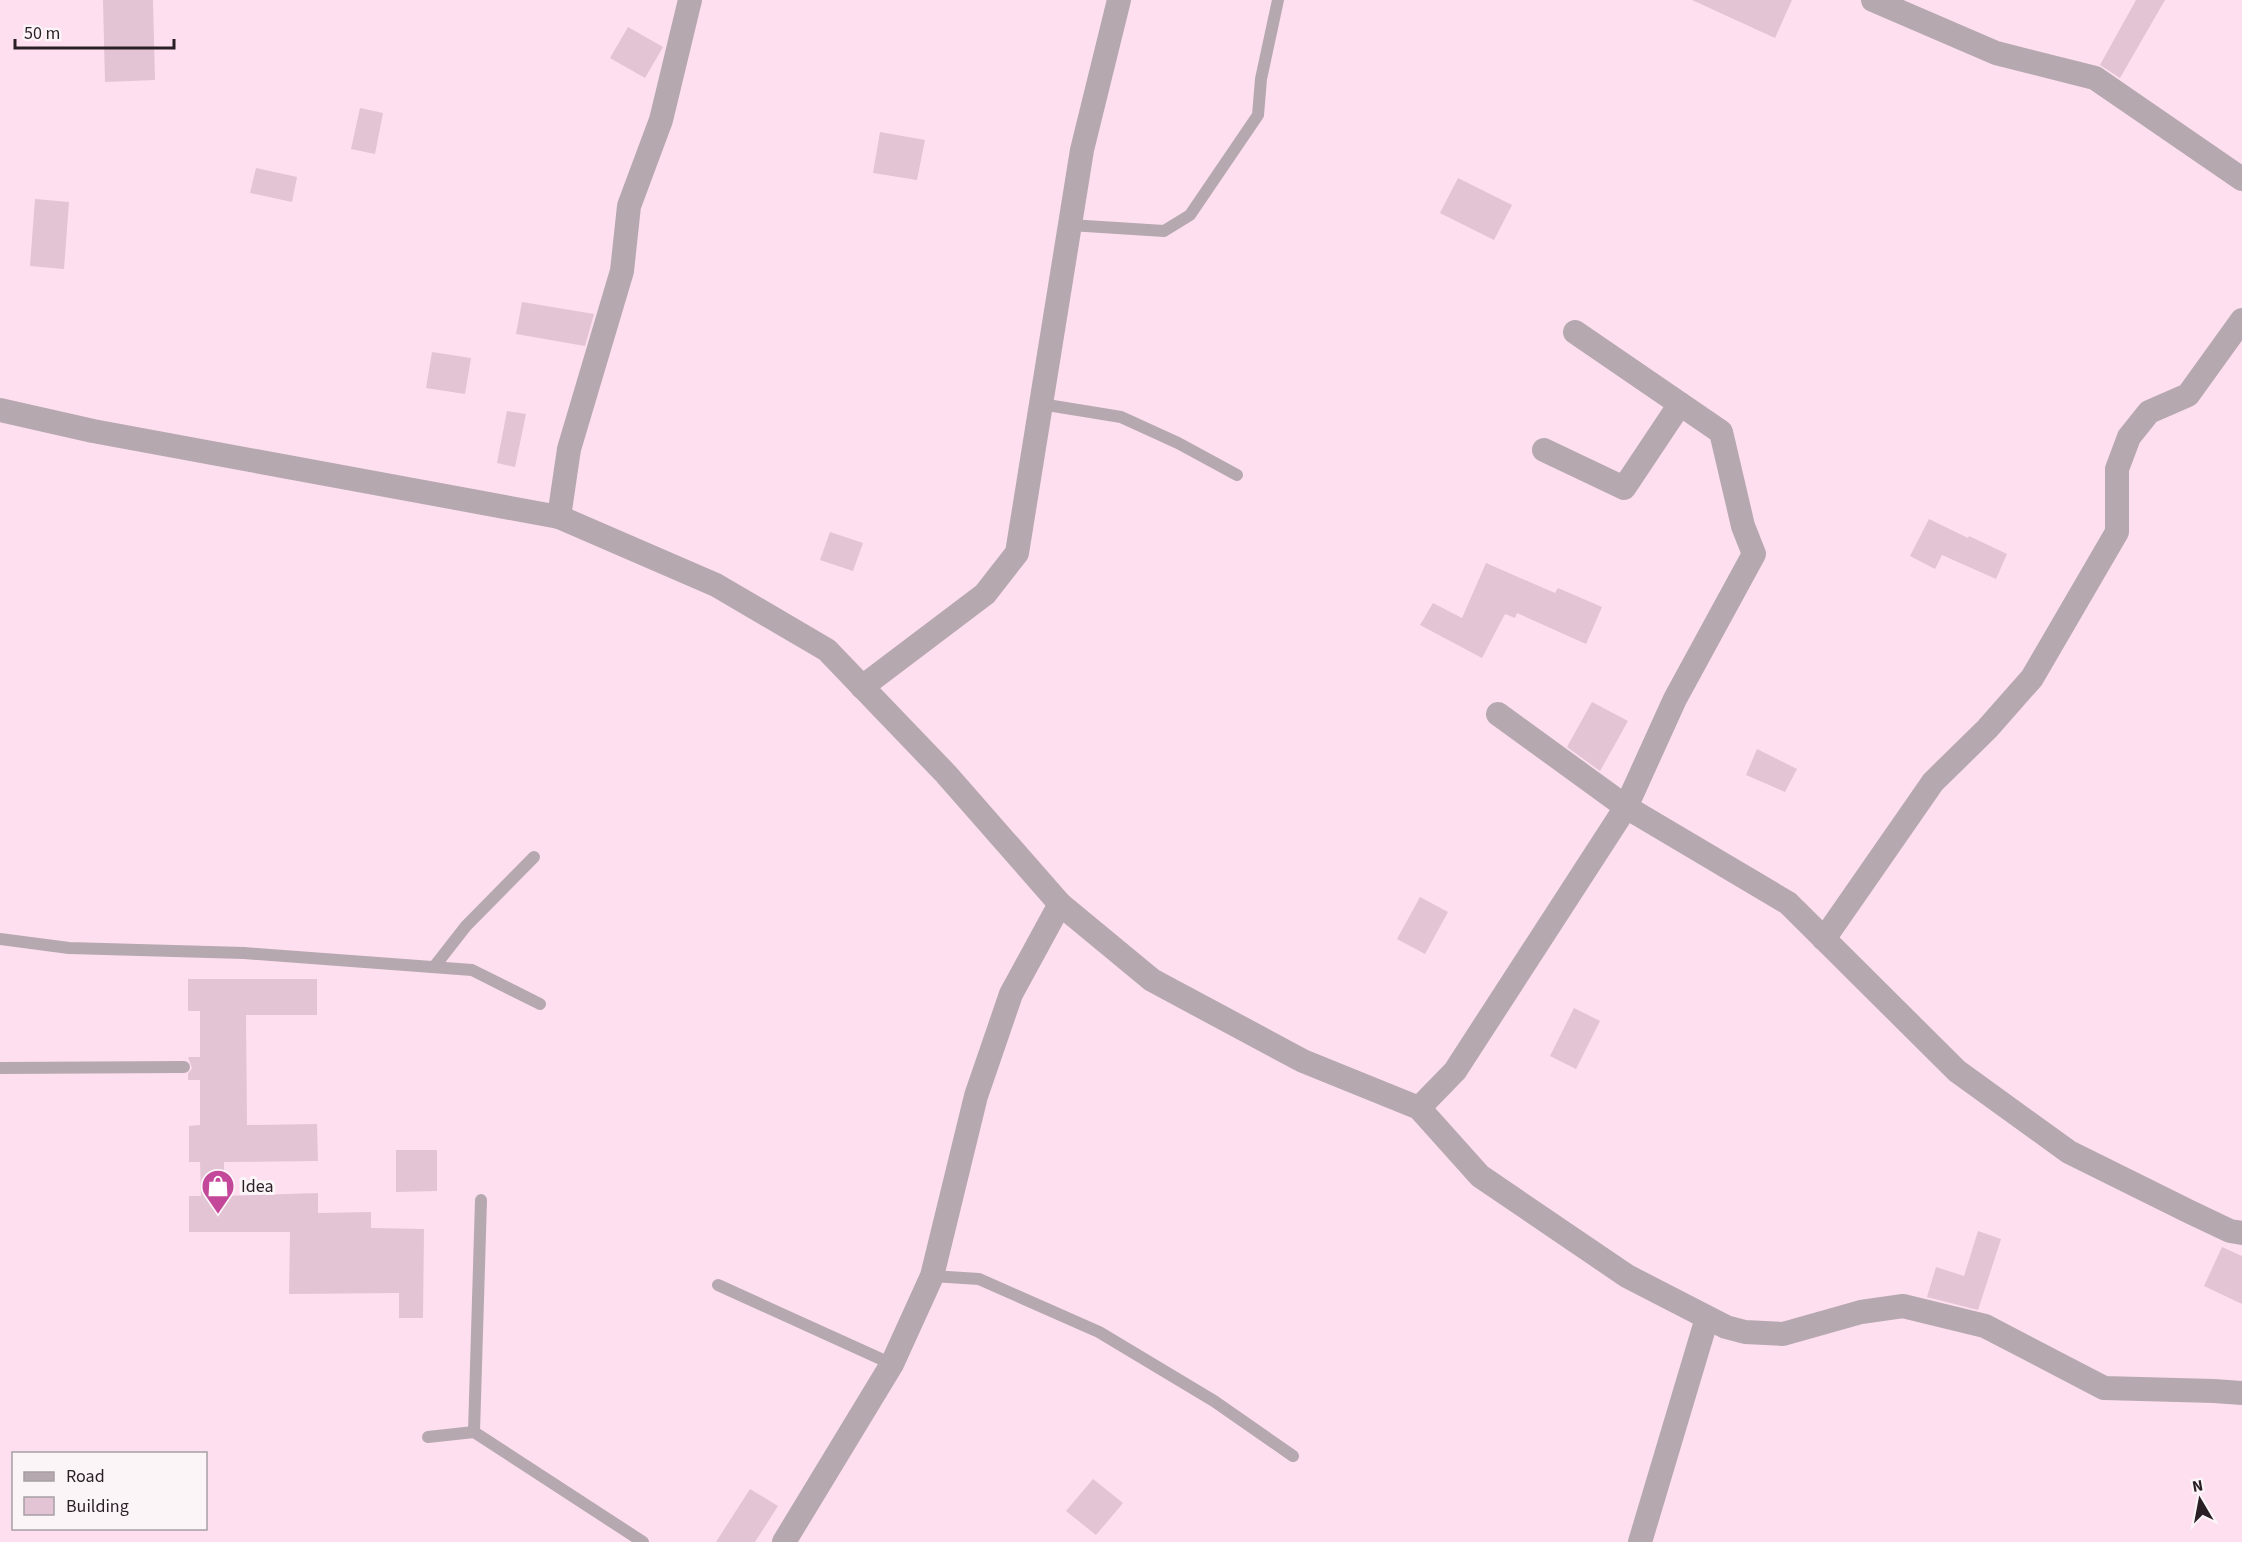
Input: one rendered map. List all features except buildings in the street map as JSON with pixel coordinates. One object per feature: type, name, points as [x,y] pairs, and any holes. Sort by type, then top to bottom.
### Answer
[{"type":"street","points":[[559,517],[569,449],[622,271],[629,206],[661,120],[690,0]]},
{"type":"street","points":[[862,687],[985,594],[1017,554],[1082,150],[1119,0]]},
{"type":"street","points":[[1874,0],[1996,53],[2095,78],[2242,179]]},
{"type":"street","points":[[1824,939],[1933,782],[1987,729],[2032,678],[2117,532],[2117,469],[2129,437],[2150,412],[2188,395],[2242,320]]},
{"type":"street","points":[[1419,1108],[1455,1071],[1626,807],[1675,699],[1755,554],[1743,526],[1721,432],[1575,332]]},
{"type":"street","points":[[1544,450],[1624,488],[1680,404]]},
{"type":"street","points":[[0,410],[93,431],[559,517],[716,585],[826,650],[946,774],[1060,904],[1152,980],[1303,1061],[1419,1108],[1480,1176],[1627,1275],[1726,1327],[1745,1332],[1783,1334],[1861,1312],[1903,1306],[1985,1326],[2104,1388],[2242,1394]]},
{"type":"street","points":[[1498,714],[1626,807],[1788,903],[1957,1071],[2069,1152],[2200,1217],[2242,1233]]},
{"type":"street","points":[[784,1542],[892,1364],[932,1276],[976,1096],[1011,994],[1060,904]]},
{"type":"street","points":[[1640,1542],[1707,1318]]},
{"type":"lane","points":[[1070,225],[1164,231],[1190,215],[1258,115],[1261,79],[1278,0]]},
{"type":"lane","points":[[1041,404],[1120,417],[1178,443],[1237,475]]},
{"type":"lane","points":[[434,967],[466,926],[534,857]]},
{"type":"lane","points":[[0,939],[69,948],[244,953],[472,970],[540,1004]]},
{"type":"lane","points":[[0,1068],[184,1067]]},
{"type":"lane","points":[[474,1432],[481,1200]]},
{"type":"lane","points":[[932,1276],[979,1279],[1099,1332],[1214,1401],[1293,1456]]},
{"type":"lane","points":[[718,1285],[892,1364]]},
{"type":"lane","points":[[428,1437],[474,1432],[643,1542]]},
{"type":"place","name":"Idea","points":[[218,1215]]}]
